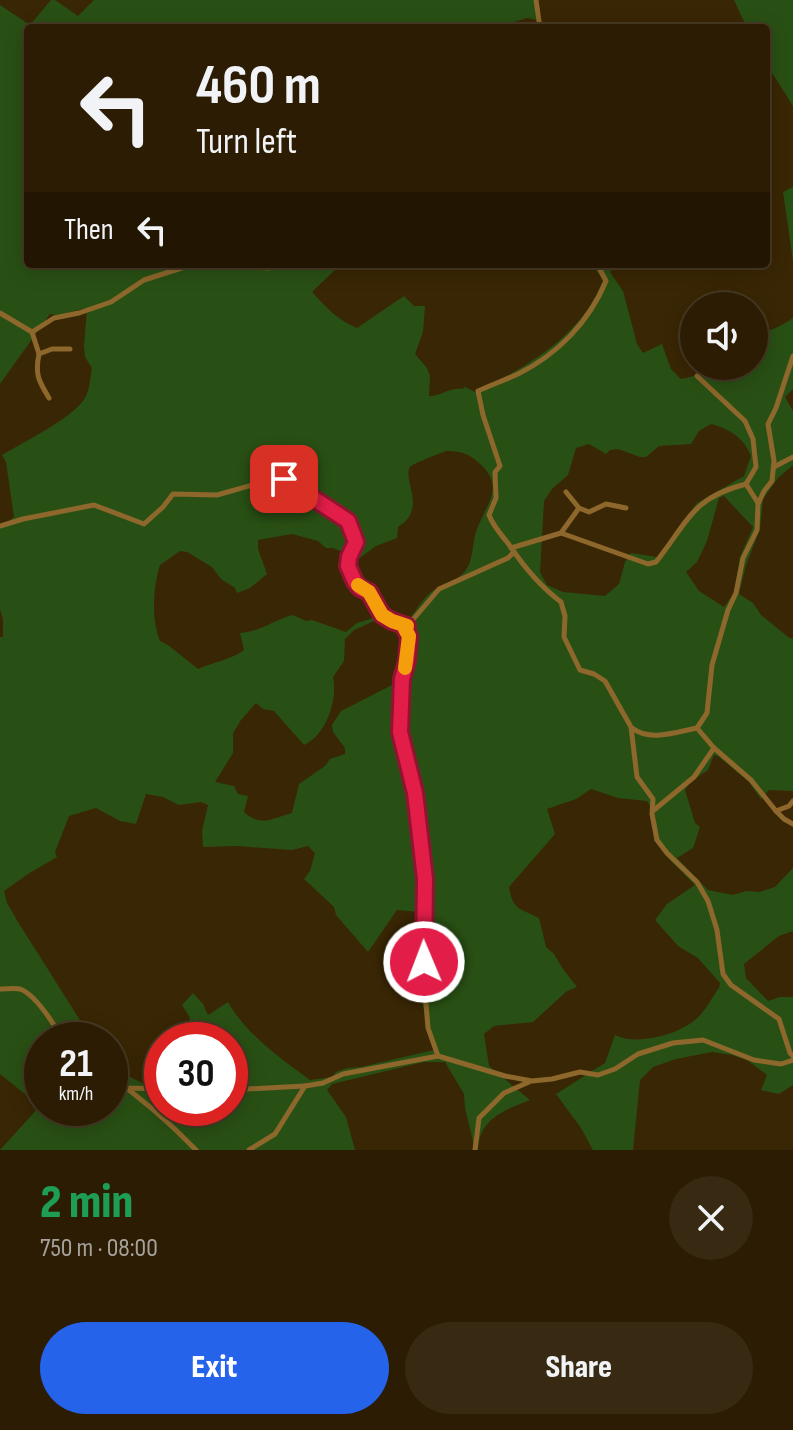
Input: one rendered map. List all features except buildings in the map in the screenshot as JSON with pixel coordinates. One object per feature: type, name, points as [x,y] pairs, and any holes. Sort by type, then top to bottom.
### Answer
[{"type":"street","points":[[536,0],[539,24]]},
{"type":"street","points":[[32,332],[54,318],[111,302],[144,280],[182,268]]},
{"type":"street","points":[[599,268],[606,281],[599,300],[581,325],[558,348],[519,374],[478,391],[500,466],[495,472],[496,498],[489,515],[495,529],[512,550],[546,591],[561,602],[565,616],[564,637],[580,670],[605,681],[631,727],[641,735],[697,728],[707,713],[712,665],[736,593],[743,558],[757,530],[758,504],[772,481],[768,424],[793,356]]},
{"type":"street","points":[[0,313],[32,332],[39,354],[36,371],[49,398]]},
{"type":"street","points":[[39,354],[52,349],[70,349]]},
{"type":"street","points":[[561,533],[648,564],[656,562],[689,515],[711,497],[746,484],[756,467],[753,439],[745,421],[701,380]]},
{"type":"street","points":[[773,467],[793,457]]},
{"type":"street","points":[[0,526],[94,505],[144,524],[173,494],[217,495],[284,479],[348,521],[356,542],[348,566],[355,582],[369,592],[382,615],[407,626]]},
{"type":"street","points":[[746,484],[758,504]]},
{"type":"street","points":[[566,492],[579,508],[589,512],[606,504],[626,508]]},
{"type":"street","points":[[438,1056],[428,1028],[425,991],[422,851],[415,793],[400,732],[402,679],[409,636],[405,629],[439,589],[508,558],[512,550],[561,533],[579,508]]},
{"type":"street","points":[[248,1089],[323,1083],[343,1074],[438,1056],[532,1081],[580,1072],[598,1075],[615,1069],[638,1054],[673,1043],[703,1040],[754,1060],[781,1064],[793,1058],[779,1019],[731,985],[723,974],[717,930],[708,901],[697,882],[657,840],[653,799],[637,777],[631,727]]},
{"type":"street","points":[[697,728],[714,748],[751,780],[776,811],[793,824]]},
{"type":"street","points":[[653,810],[694,777],[714,748]]},
{"type":"street","points":[[776,811],[793,801]]},
{"type":"street","points":[[0,989],[19,989],[29,995],[52,1022]]},
{"type":"street","points":[[475,1150],[479,1118],[504,1093],[532,1081]]},
{"type":"street","points":[[249,1150],[275,1134],[305,1086]]},
{"type":"street","points":[[128,1089],[196,1150]]},
{"type":"green space","points":[[51,0],[78,16],[94,0],[538,0],[537,20],[527,18],[510,24],[31,24]]},
{"type":"green space","points":[[734,0],[793,0],[793,106],[770,69],[770,24],[745,24]]},
{"type":"green space","points":[[0,5],[28,24],[24,24],[24,268],[337,268],[312,292],[332,313],[350,325],[357,328],[404,296],[414,306],[425,306],[423,332],[415,354],[430,376],[429,396],[465,387],[475,392],[551,348],[594,300],[603,280],[595,268],[613,268],[610,272],[623,291],[637,344],[643,353],[662,344],[671,369],[680,380],[768,380],[768,330],[793,318],[793,389],[785,397],[793,411],[793,465],[778,478],[763,499],[760,529],[739,594],[793,639],[793,791],[769,790],[761,799],[748,781],[714,755],[708,770],[689,783],[685,790],[695,823],[700,827],[693,848],[677,858],[708,890],[733,895],[775,887],[793,868],[793,931],[779,936],[744,964],[746,978],[768,1001],[793,997],[793,1085],[779,1094],[761,1090],[767,1075],[747,1060],[732,1055],[712,1052],[676,1059],[653,1067],[640,1080],[633,1150],[593,1150],[556,1094],[605,1063],[615,1035],[634,1039],[656,1037],[699,1017],[720,983],[698,958],[678,946],[655,920],[667,904],[695,885],[654,841],[651,808],[647,801],[618,798],[591,789],[576,799],[547,809],[555,834],[509,887],[515,905],[539,918],[546,947],[577,987],[567,991],[533,1022],[494,1026],[484,1034],[489,1066],[530,1100],[502,1112],[488,1123],[479,1139],[478,1150],[473,1150],[464,1094],[445,1062],[424,1062],[332,1084],[327,1090],[346,1117],[355,1150],[0,1150],[24,1124],[128,1126],[128,1076],[144,1084],[144,1126],[248,1126],[248,1028],[310,1080],[332,1077],[348,1068],[434,1050],[420,987],[419,912],[397,910],[368,952],[336,915],[334,907],[304,879],[310,871],[315,853],[308,846],[292,850],[203,847],[202,831],[208,805],[201,802],[179,805],[163,797],[146,794],[136,824],[120,821],[96,808],[69,816],[55,852],[57,857],[4,891],[18,922],[81,1022],[24,1022],[24,1093],[0,1074],[0,637],[3,637],[3,619],[0,609],[0,524],[14,517],[6,462],[2,455],[59,422],[85,398],[92,368],[85,357],[84,346],[87,308],[50,314],[0,384]],"holes":[[[711,424],[740,439],[751,456],[744,476],[697,503],[657,557],[631,553],[619,584],[605,596],[563,592],[547,585],[540,572],[544,501],[568,475],[576,448],[589,444],[606,454],[618,449],[646,457],[659,446],[691,444],[699,431]],[[446,451],[456,451],[475,460],[487,471],[493,488],[492,496],[477,529],[465,571],[429,594],[406,623],[385,614],[371,590],[360,584],[350,565],[376,546],[397,538],[398,527],[407,520],[413,504],[408,473],[410,467]],[[724,496],[753,527],[740,557],[734,593],[724,607],[699,591],[686,572],[697,562],[707,541],[719,498]],[[292,534],[318,541],[326,548],[343,552],[347,559],[344,565],[351,578],[368,593],[379,616],[357,623],[346,632],[293,615],[240,633],[244,650],[198,669],[160,641],[155,623],[156,583],[160,565],[180,551],[212,567],[237,593],[250,588],[267,574],[258,540]],[[381,618],[399,626],[406,638],[398,682],[341,711],[332,725],[333,732],[345,748],[345,754],[330,759],[299,784],[292,813],[262,821],[250,817],[244,812],[248,796],[238,794],[234,786],[215,782],[233,753],[233,733],[241,720],[256,703],[263,709],[274,711],[304,745],[312,740],[329,716],[334,696],[333,677],[344,661],[345,639],[354,630]]]},
{"type":"green space","points":[[793,187],[793,261],[783,192]]},
{"type":"green space","points":[[193,993],[208,1015],[228,1002],[242,1022],[190,1022],[182,1005]]},
{"type":"slow traffic","points":[[358,585],[369,592],[382,615],[407,626],[405,629],[409,636],[405,668]]},
{"type":"route","points":[[284,479],[348,521],[356,542],[348,566],[355,582],[369,592],[382,615],[407,626],[405,629],[409,636],[402,679],[400,732],[415,793],[425,879],[424,962]]}]
